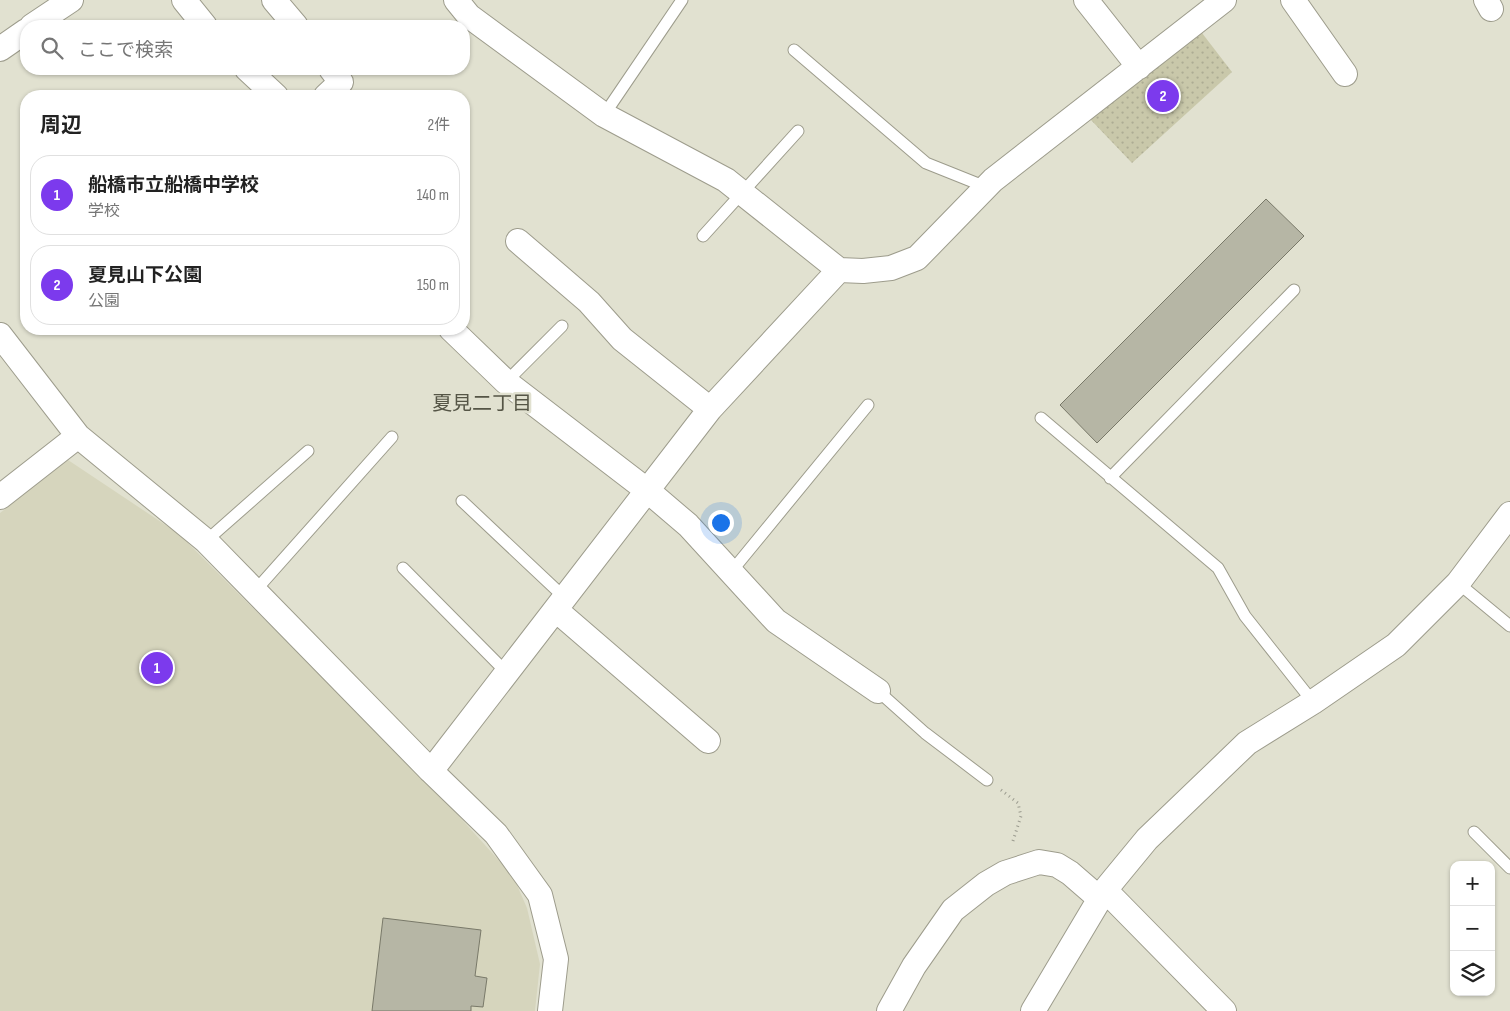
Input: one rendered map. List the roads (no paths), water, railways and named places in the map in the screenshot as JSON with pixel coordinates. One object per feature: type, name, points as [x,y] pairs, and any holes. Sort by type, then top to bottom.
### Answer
[{"type":"street","points":[[41,20],[71,0]]},
{"type":"street","points":[[184,0],[200,20]]},
{"type":"street","points":[[274,0],[291,20]]},
{"type":"street","points":[[1086,0],[1139,67]]},
{"type":"street","points":[[468,5],[604,115],[726,180],[838,270],[863,272],[891,268],[916,258],[992,180],[1224,0]]},
{"type":"street","points":[[1292,0],[1345,74]]},
{"type":"street","points":[[0,49],[20,34]]},
{"type":"street","points":[[253,75],[270,90]]},
{"type":"street","points":[[333,90],[342,82],[336,75]]},
{"type":"street","points":[[518,241],[588,302],[622,339],[710,409]]},
{"type":"street","points":[[431,771],[710,409],[838,270]]},
{"type":"street","points":[[457,335],[506,382],[648,491],[688,525],[776,621],[878,691]]},
{"type":"street","points":[[0,336],[78,436],[206,541],[431,771],[496,834],[540,895],[556,959],[550,1011]]},
{"type":"street","points":[[0,496],[78,436]]},
{"type":"street","points":[[1033,1011],[1103,895],[1147,839],[1247,743],[1313,702],[1396,645],[1458,583],[1510,514]]},
{"type":"street","points":[[561,604],[708,741]]},
{"type":"street","points":[[889,1011],[914,966],[953,910],[986,884],[1005,873],[1039,862],[1056,865],[1103,895],[1224,1011]]},
{"type":"lane","points":[[604,115],[682,0]]},
{"type":"lane","points":[[794,50],[926,163],[986,187]]},
{"type":"lane","points":[[703,236],[798,131]]},
{"type":"lane","points":[[1110,478],[1294,290]]},
{"type":"lane","points":[[506,382],[562,326]]},
{"type":"lane","points":[[731,572],[868,405]]},
{"type":"lane","points":[[1041,418],[1218,568],[1244,616],[1313,702]]},
{"type":"lane","points":[[255,591],[392,437]]},
{"type":"lane","points":[[206,541],[308,451]]},
{"type":"lane","points":[[462,502],[561,604]]},
{"type":"lane","points":[[403,568],[507,673]]},
{"type":"lane","points":[[1458,583],[1510,626]]},
{"type":"lane","points":[[878,691],[925,733],[986,780]]},
{"type":"lane","points":[[1474,832],[1510,868]]},
{"type":"place","name":"夏見山下公園","points":[[1163,96]]},
{"type":"place","name":"船橋市立船橋中学校","points":[[157,668]]},
{"type":"district","name":"夏見二丁目","points":[[482,403]]}]
